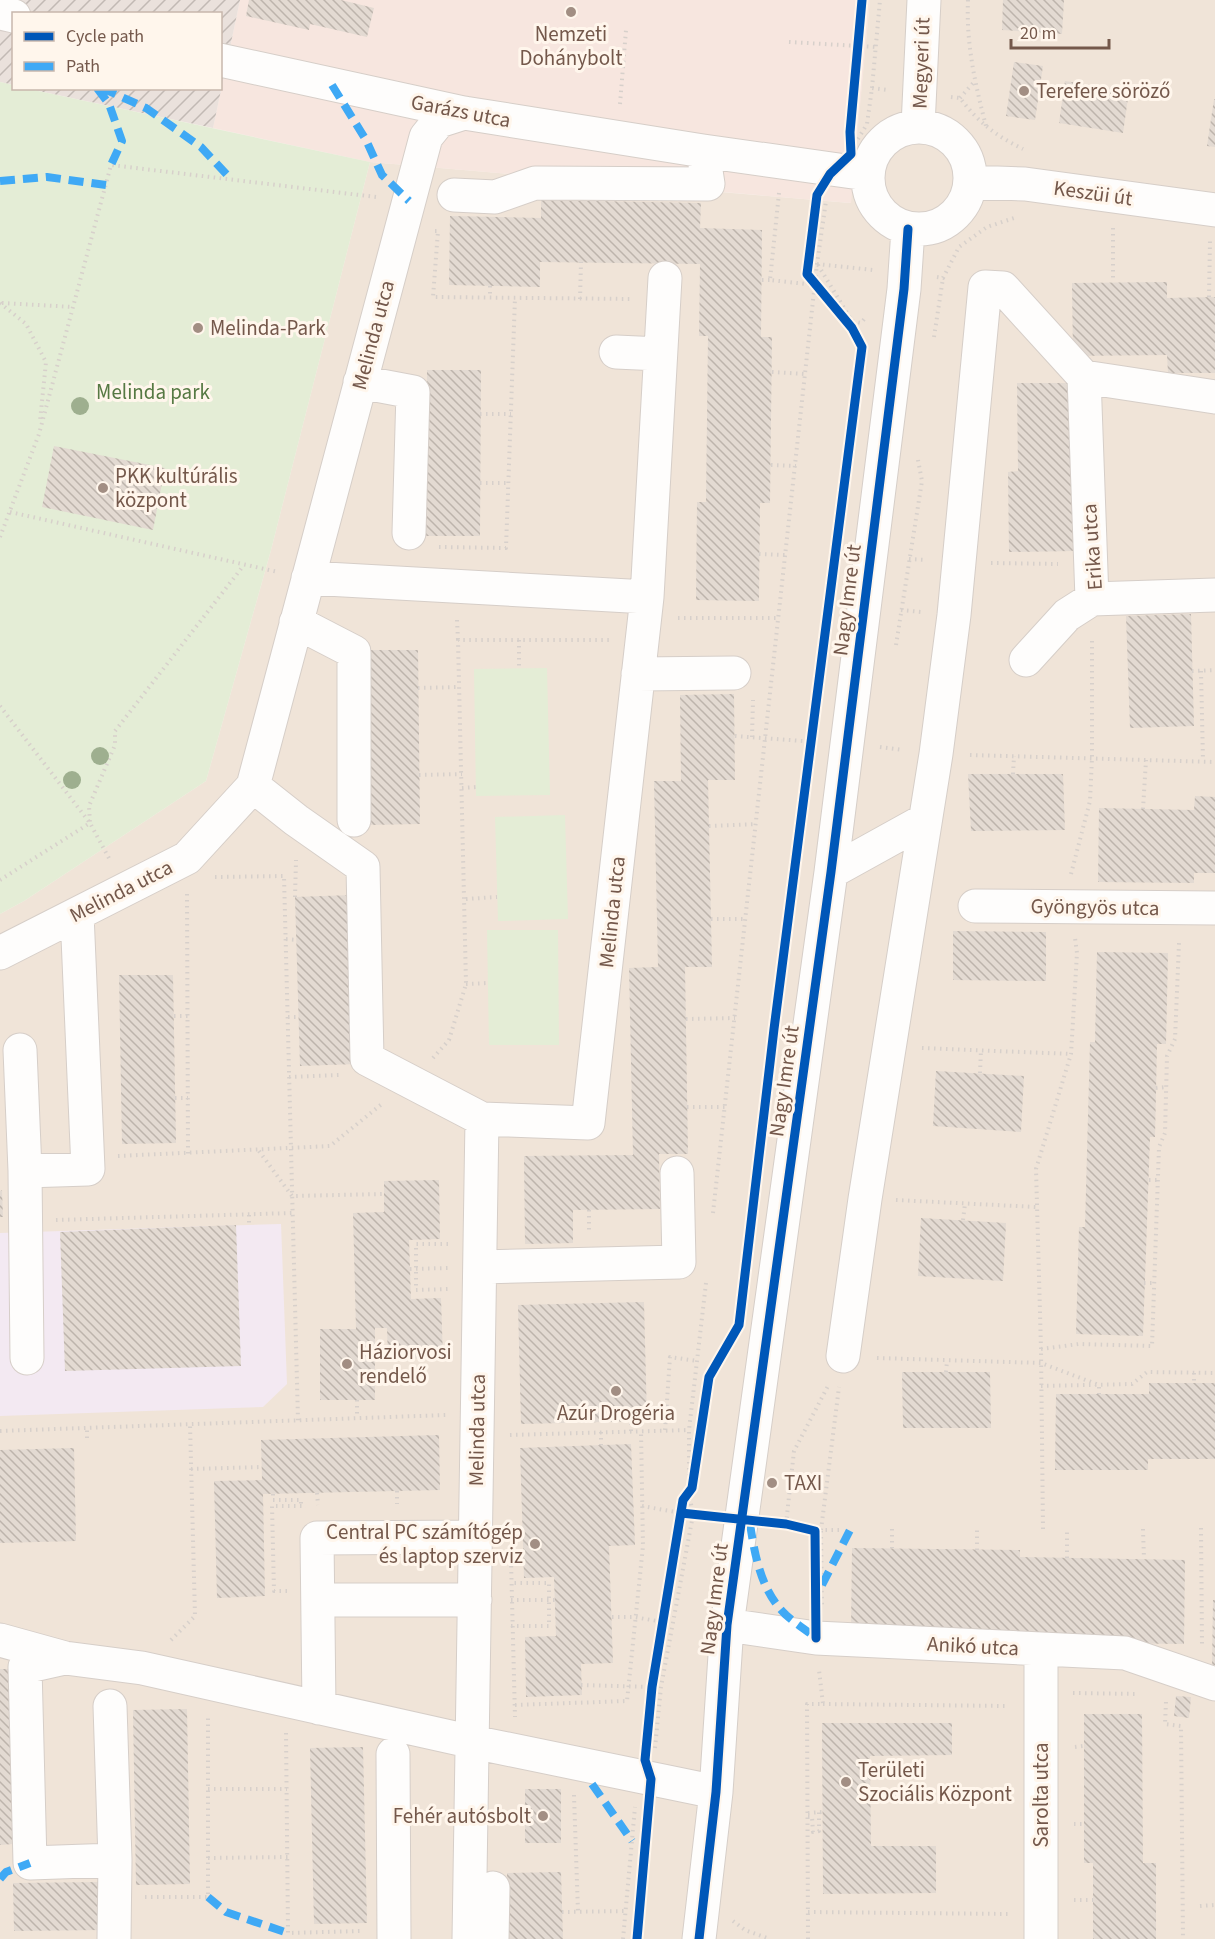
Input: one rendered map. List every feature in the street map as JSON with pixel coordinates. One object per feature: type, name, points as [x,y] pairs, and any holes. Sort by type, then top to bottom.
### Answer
[{"type":"street","name":"Megyeri út","points":[[918,126],[924,0]]},
{"type":"street","name":"Garázs utca","points":[[222,60],[464,113],[703,151]]},
{"type":"street","name":"Melinda utca","points":[[0,953],[125,888],[187,868],[253,786],[426,137],[439,121],[464,113]]},
{"type":"street","name":"Megyeri út","points":[[842,168],[871,160],[877,147],[888,136],[901,129],[918,126],[938,131],[955,142],[964,153],[969,167],[970,182]]},
{"type":"street","points":[[454,195],[495,197],[535,183],[708,184],[703,151],[842,168],[868,189],[873,202],[882,214],[908,229],[930,228],[950,219],[960,209],[967,196],[970,182]]},
{"type":"street","name":"Keszüi út","points":[[970,182],[1025,184],[1213,225]]},
{"type":"street","name":"Nagy Imre út","points":[[699,1939],[716,1792],[727,1625],[831,872],[905,274],[908,229]]},
{"type":"street","points":[[843,1356],[865,1199],[936,754],[959,562],[985,287],[1002,288],[1084,376],[1215,397]]},
{"type":"street","name":"Melinda utca","points":[[253,786],[296,820],[363,867],[367,1059],[482,1119],[588,1123],[645,618],[664,289]]},
{"type":"street","points":[[616,352],[660,354]]},
{"type":"street","name":"Erika utca","points":[[1084,376],[1092,599],[1215,595]]},
{"type":"street","points":[[360,382],[413,392],[422,540]]},
{"type":"street","points":[[308,578],[645,618]]},
{"type":"street","points":[[1026,660],[1067,615],[1092,599]]},
{"type":"street","points":[[297,622],[354,652],[354,820]]},
{"type":"street","points":[[639,674],[734,673]]},
{"type":"street","points":[[831,872],[925,820]]},
{"type":"street","name":"Gyöngyös utca","points":[[975,906],[1215,908]]},
{"type":"street","points":[[25,1171],[88,1169],[77,914]]},
{"type":"street","points":[[20,1050],[25,1171],[27,1358]]},
{"type":"street","name":"Melinda utca","points":[[469,1939],[482,1119]]},
{"type":"street","points":[[479,1266],[679,1262],[677,1173]]},
{"type":"street","points":[[319,1708],[318,1538],[476,1537]]},
{"type":"street","points":[[318,1600],[475,1600]]},
{"type":"street","name":"Anikó utca","points":[[727,1625],[819,1638],[1125,1653],[1206,1681]]},
{"type":"street","points":[[0,1640],[65,1658],[142,1668],[473,1742],[716,1792]]},
{"type":"street","name":"Sarolta utca","points":[[1041,1650],[1041,1939]]},
{"type":"street","points":[[65,1658],[25,1667],[30,1863],[116,1860]]},
{"type":"street","points":[[110,1706],[116,1860],[114,1939]]},
{"type":"street","points":[[393,1754],[394,1935]]},
{"type":"street","points":[[471,1872],[493,1885],[492,1939]]},
{"type":"path","points":[[852,328],[807,274],[817,195],[842,168],[867,124],[880,0]]},
{"type":"path","points":[[968,0],[967,28],[975,82],[987,129]]},
{"type":"path","points":[[619,109],[626,30]]},
{"type":"path","points":[[858,56],[860,34]]},
{"type":"path","points":[[789,42],[876,47]]},
{"type":"path","points":[[960,98],[975,82]]},
{"type":"path","points":[[817,264],[943,278],[959,247],[987,227],[1022,216],[1029,152],[1003,140],[987,129],[960,98],[872,88]]},
{"type":"path","points":[[712,1223],[817,264],[850,132]]},
{"type":"path","points":[[770,280],[782,162]]},
{"type":"path","points":[[0,537],[39,434],[111,165],[405,214],[438,231],[433,297],[580,299],[664,289]]},
{"type":"path","points":[[1209,297],[1213,225]]},
{"type":"path","points":[[1113,228],[1113,282]]},
{"type":"path","points":[[580,299],[581,262]]},
{"type":"path","points":[[817,264],[852,321],[861,323],[868,315]]},
{"type":"path","points":[[762,280],[815,285]]},
{"type":"path","points":[[490,286],[490,298]]},
{"type":"path","points":[[422,540],[507,548],[514,298]]},
{"type":"path","points":[[0,303],[73,308]]},
{"type":"path","points":[[0,303],[26,324],[46,362],[39,434]]},
{"type":"path","points":[[772,372],[805,374]]},
{"type":"path","points":[[480,414],[511,414]]},
{"type":"path","points":[[771,465],[796,466]]},
{"type":"path","points":[[480,483],[509,483]]},
{"type":"path","points":[[10,512],[308,578]]},
{"type":"path","points":[[759,554],[786,555]]},
{"type":"path","points":[[909,559],[1091,564]]},
{"type":"path","points":[[90,823],[89,806],[114,745],[115,731],[244,565]]},
{"type":"path","points":[[1043,1529],[1036,1168],[1071,1054],[1076,941],[1069,879],[1090,801],[1092,599]]},
{"type":"path","points":[[87,1157],[330,1146],[410,1082],[449,1040],[466,984],[466,899],[458,640],[519,640],[645,618],[779,618]]},
{"type":"path","points":[[519,640],[519,668]]},
{"type":"path","points":[[1192,671],[1215,670]]},
{"type":"path","points":[[1201,671],[1203,762]]},
{"type":"path","points":[[418,688],[459,687]]},
{"type":"path","points":[[0,706],[90,823],[125,888]]},
{"type":"path","points":[[810,753],[813,730]]},
{"type":"path","points":[[735,736],[847,744],[936,754]]},
{"type":"path","points":[[996,756],[1215,762]]},
{"type":"path","points":[[1013,774],[1014,756]]},
{"type":"path","points":[[1143,809],[1146,760]]},
{"type":"path","points":[[419,775],[462,774]]},
{"type":"path","points":[[462,788],[476,787]]},
{"type":"path","points":[[0,880],[90,823]]},
{"type":"path","points":[[709,826],[756,824]]},
{"type":"path","points":[[188,1154],[187,868],[284,876],[298,1420]]},
{"type":"path","points":[[466,899],[497,897]]},
{"type":"path","points":[[711,919],[746,919]]},
{"type":"path","points":[[286,939],[297,940]]},
{"type":"path","points":[[1076,941],[1087,941]]},
{"type":"path","points":[[1041,1349],[1079,1344],[1152,1346],[1160,1147],[1165,1132],[1167,1056],[1175,1039],[1179,943],[1167,942]]},
{"type":"path","points":[[466,984],[488,983]]},
{"type":"path","points":[[174,1016],[188,1016]]},
{"type":"path","points":[[288,1017],[299,1017]]},
{"type":"path","points":[[686,1019],[735,1018]]},
{"type":"path","points":[[950,1049],[1071,1054]]},
{"type":"path","points":[[980,1073],[981,1050]]},
{"type":"path","points":[[1156,1088],[1166,1088]]},
{"type":"path","points":[[175,1098],[188,1098]]},
{"type":"path","points":[[687,1107],[725,1107]]},
{"type":"path","points":[[258,1150],[292,1196]]},
{"type":"path","points":[[1149,1180],[1159,1180]]},
{"type":"path","points":[[292,1196],[384,1194]]},
{"type":"path","points":[[929,1202],[1036,1207]]},
{"type":"path","points":[[963,1220],[965,1204]]},
{"type":"path","points":[[26,1221],[293,1213]]},
{"type":"path","points":[[249,1215],[249,1225]]},
{"type":"path","points":[[416,1244],[479,1266],[416,1290],[416,1244]]},
{"type":"path","points":[[410,1269],[427,1269]]},
{"type":"path","points":[[651,1779],[661,1688],[693,1515],[689,1493],[689,1430],[706,1280]]},
{"type":"path","points":[[1144,1283],[1154,1283]]},
{"type":"path","points":[[786,1524],[794,1451],[843,1356]]},
{"type":"path","points":[[808,1939],[807,1704],[823,1704],[819,1638],[818,1530],[843,1356]]},
{"type":"path","points":[[665,1430],[670,1358],[697,1361]]},
{"type":"path","points":[[908,1360],[1041,1363],[1100,1385]]},
{"type":"path","points":[[946,1372],[947,1361]]},
{"type":"path","points":[[1041,1386],[1132,1384],[1146,1372],[1215,1372]]},
{"type":"path","points":[[1194,1372],[1194,1383]]},
{"type":"path","points":[[1100,1385],[1100,1394]]},
{"type":"path","points":[[357,1400],[357,1418]]},
{"type":"path","points":[[0,1431],[477,1414]]},
{"type":"path","points":[[631,1422],[631,1431]]},
{"type":"path","points":[[142,1668],[195,1616],[190,1424]]},
{"type":"path","points":[[87,1427],[87,1438]]},
{"type":"path","points":[[502,1435],[689,1430]]},
{"type":"path","points":[[511,1550],[515,1705],[627,1701],[643,1546],[641,1431]]},
{"type":"path","points":[[601,1432],[601,1445]]},
{"type":"path","points":[[679,1524],[683,1500],[692,1488],[699,1444]]},
{"type":"path","points":[[191,1469],[262,1467]]},
{"type":"path","points":[[397,1491],[397,1504]]},
{"type":"path","points":[[317,1493],[318,1506]]},
{"type":"path","points":[[273,1494],[273,1500],[301,1500],[301,1506]]},
{"type":"path","points":[[642,1506],[693,1515],[786,1524],[818,1530]]},
{"type":"path","points":[[741,1521],[750,1524],[839,1530]]},
{"type":"path","points":[[1201,1528],[1202,1656],[1206,1681]]},
{"type":"path","points":[[892,1529],[892,1548]]},
{"type":"path","points":[[977,1550],[978,1529]]},
{"type":"path","points":[[1067,1529],[1067,1558]]},
{"type":"path","points":[[1143,1529],[1144,1559]]},
{"type":"path","points":[[512,1583],[549,1583],[549,1626],[512,1626]]},
{"type":"path","points":[[475,1600],[555,1600]]},
{"type":"path","points":[[651,1779],[645,1760],[652,1687],[667,1600]]},
{"type":"path","points":[[612,1617],[634,1617],[663,1622]]},
{"type":"path","points":[[581,1685],[652,1687]]},
{"type":"path","points":[[115,1897],[208,1897],[208,1707]]},
{"type":"path","points":[[286,1725],[288,1933],[394,1935]]},
{"type":"path","points":[[1075,1747],[1083,1746]]},
{"type":"path","points":[[208,1789],[287,1789]]},
{"type":"path","points":[[574,1790],[578,1912]]},
{"type":"path","points":[[820,1812],[819,1831],[813,1832],[813,1816],[808,1815],[820,1812]]},
{"type":"path","points":[[1074,1824],[1084,1824]]},
{"type":"path","points":[[208,1858],[288,1857]]},
{"type":"path","points":[[1074,1900],[1093,1900]]},
{"type":"path","points":[[1200,1906],[1215,1905]]},
{"type":"path","points":[[562,1912],[626,1911]]},
{"type":"path","points":[[808,1911],[997,1914]]},
{"type":"shaded area","points":[[0,0],[240,0],[222,85],[222,12],[12,12],[12,85],[0,82]]},
{"type":"shaded area","points":[[240,0],[870,0],[851,203],[370,162],[213,128]]},
{"type":"shaded area","points":[[870,0],[1215,0],[1215,1939],[0,1939],[0,914],[24,901],[206,781],[271,550],[370,162],[850,203]]},
{"type":"shaded area","points":[[34,90],[221,90],[213,128]]},
{"type":"shaded area","points":[[281,1224],[287,1384],[263,1407],[0,1416],[0,1233]]},
{"type":"green space","name":"Melinda park","points":[[0,82],[12,85],[12,90],[34,90],[370,162],[271,550],[206,781],[24,901],[0,914]]},
{"type":"green space","points":[[547,668],[550,795],[476,796],[474,669]]},
{"type":"green space","points":[[565,815],[568,919],[498,921],[495,817]]},
{"type":"green space","points":[[487,930],[558,930],[559,1045],[489,1045]]},
{"type":"building","points":[[249,0],[341,0],[374,8],[367,37],[310,24],[309,30],[246,16]]},
{"type":"building","points":[[1003,0],[1064,0],[1062,34],[1002,30]]},
{"type":"building","name":"Terefere söröző","points":[[1014,62],[1043,66],[1035,120],[1006,116]]},
{"type":"building","points":[[1065,81],[1129,91],[1123,133],[1059,123]]},
{"type":"building","points":[[1215,99],[1215,147],[1207,146]]},
{"type":"building","points":[[541,200],[701,203],[700,228],[762,230],[761,337],[772,337],[770,503],[760,503],[759,601],[696,600],[697,502],[706,502],[708,336],[699,336],[700,264],[540,262],[540,287],[449,285],[450,216],[541,218]]},
{"type":"building","points":[[1167,282],[1167,298],[1215,297],[1215,373],[1168,373],[1167,355],[1073,356],[1072,283]]},
{"type":"building","points":[[427,370],[481,370],[480,536],[426,536]]},
{"type":"building","points":[[1017,383],[1071,383],[1074,551],[1009,552],[1008,472],[1018,471]]},
{"type":"building","name":"PKK kultúrális központ","points":[[54,446],[165,468],[153,530],[42,507]]},
{"type":"building","points":[[1191,614],[1194,726],[1130,728],[1126,616]]},
{"type":"building","points":[[367,650],[418,650],[420,824],[369,825]]},
{"type":"building","points":[[734,694],[735,780],[708,780],[712,967],[685,967],[688,1154],[659,1154],[660,1209],[573,1210],[573,1243],[525,1244],[524,1156],[633,1155],[629,968],[658,967],[654,781],[681,781],[680,695]]},
{"type":"building","points":[[968,774],[1063,774],[1065,830],[971,831]]},
{"type":"building","points":[[1195,796],[1215,797],[1215,873],[1194,873],[1194,883],[1098,882],[1099,808],[1194,810]]},
{"type":"building","points":[[352,895],[357,1064],[300,1066],[295,897]]},
{"type":"building","points":[[953,931],[1046,932],[1046,981],[953,980]]},
{"type":"building","points":[[1097,952],[1168,953],[1166,1044],[1157,1044],[1155,1137],[1150,1137],[1143,1336],[1076,1334],[1079,1227],[1085,1227],[1090,1042],[1095,1042]]},
{"type":"building","points":[[119,975],[173,975],[176,1143],[122,1144]]},
{"type":"building","points":[[936,1071],[1024,1076],[1021,1132],[933,1126]]},
{"type":"building","points":[[439,1180],[440,1239],[409,1240],[411,1299],[441,1298],[443,1358],[388,1359],[387,1328],[375,1328],[375,1400],[320,1400],[320,1329],[356,1329],[353,1213],[384,1212],[384,1181]]},
{"type":"building","points":[[2,1190],[3,1217],[0,1217],[0,1191]]},
{"type":"building","points":[[921,1218],[1006,1223],[1003,1281],[918,1276]]},
{"type":"building","points":[[236,1225],[241,1366],[65,1371],[60,1232]]},
{"type":"building","points":[[644,1302],[647,1421],[521,1424],[518,1305]]},
{"type":"building","points":[[902,1372],[990,1372],[991,1428],[903,1428]]},
{"type":"building","points":[[1149,1383],[1215,1383],[1215,1459],[1148,1459],[1148,1470],[1055,1470],[1056,1394],[1149,1394]]},
{"type":"building","points":[[439,1435],[440,1490],[263,1494],[265,1596],[217,1598],[214,1481],[262,1480],[261,1440]]},
{"type":"building","points":[[631,1444],[635,1545],[609,1546],[613,1663],[581,1664],[582,1695],[526,1697],[525,1637],[556,1636],[554,1577],[524,1578],[520,1448]]},
{"type":"building","points":[[74,1448],[76,1541],[0,1543],[0,1450]]},
{"type":"building","points":[[852,1548],[1020,1550],[1020,1557],[1185,1560],[1184,1644],[1019,1642],[851,1633]]},
{"type":"building","points":[[1213,1600],[1215,1600],[1215,1665],[1212,1665]]},
{"type":"building","points":[[0,1669],[9,1669],[13,1844],[0,1845]]},
{"type":"building","points":[[1176,1696],[1191,1697],[1189,1718],[1174,1716]]},
{"type":"building","points":[[187,1709],[190,1884],[136,1885],[133,1710]]},
{"type":"building","points":[[1084,1714],[1142,1714],[1143,1863],[1156,1863],[1156,1939],[1093,1939],[1093,1863],[1084,1863]]},
{"type":"building","name":"Területi Szociális Központ","points":[[822,1723],[952,1723],[952,1755],[870,1756],[871,1846],[936,1846],[936,1893],[823,1894]]},
{"type":"building","points":[[363,1747],[367,1923],[314,1924],[310,1748]]},
{"type":"building","name":"Fehér autósbolt","points":[[525,1789],[561,1789],[561,1843],[525,1843]]},
{"type":"building","points":[[561,1872],[563,1939],[508,1939],[507,1873]]},
{"type":"building","points":[[103,1882],[104,1930],[14,1931],[13,1883]]},
{"type":"marked path","points":[[332,85],[366,140],[382,175],[409,201]]},
{"type":"marked path","points":[[98,90],[109,104],[122,141],[111,165]]},
{"type":"marked path","points":[[106,90],[146,108],[201,147],[231,179]]},
{"type":"marked path","points":[[0,181],[47,177],[106,185]]},
{"type":"marked path","points":[[750,1524],[760,1572],[777,1606],[816,1638]]},
{"type":"marked path","points":[[822,1585],[850,1530]]},
{"type":"marked path","points":[[592,1784],[632,1841]]},
{"type":"marked path","points":[[0,1879],[6,1872],[30,1863]]},
{"type":"marked path","points":[[208,1897],[226,1912],[288,1933]]},
{"type":"cycle path","points":[[637,1939],[651,1779],[645,1760],[652,1687],[683,1500],[692,1488],[709,1377],[739,1325],[774,1029],[862,347],[852,328],[807,274],[817,195],[830,174],[851,154],[850,132],[862,0]]},
{"type":"cycle path","points":[[699,1939],[716,1792],[727,1625],[831,872],[904,289],[908,229]]},
{"type":"cycle path","points":[[681,1513],[786,1524],[815,1531],[816,1638]]},
{"type":"place","name":"Nemzeti Dohánybolt","points":[[571,12]]},
{"type":"place","name":"Terefere söröző","points":[[1024,91]]},
{"type":"place","name":"Melinda-Park","points":[[198,328]]},
{"type":"place","name":"PKK kultúrális központ","points":[[103,488]]},
{"type":"place","name":"Háziorvosi rendelő","points":[[347,1364]]},
{"type":"place","name":"Azúr Drogéria","points":[[616,1391]]},
{"type":"place","name":"TAXI","points":[[772,1483]]},
{"type":"place","name":"Central PC számítógép és laptop szerviz","points":[[535,1544]]},
{"type":"place","name":"Területi Szociális Központ","points":[[846,1782]]},
{"type":"place","name":"Fehér autósbolt","points":[[543,1816]]}]
